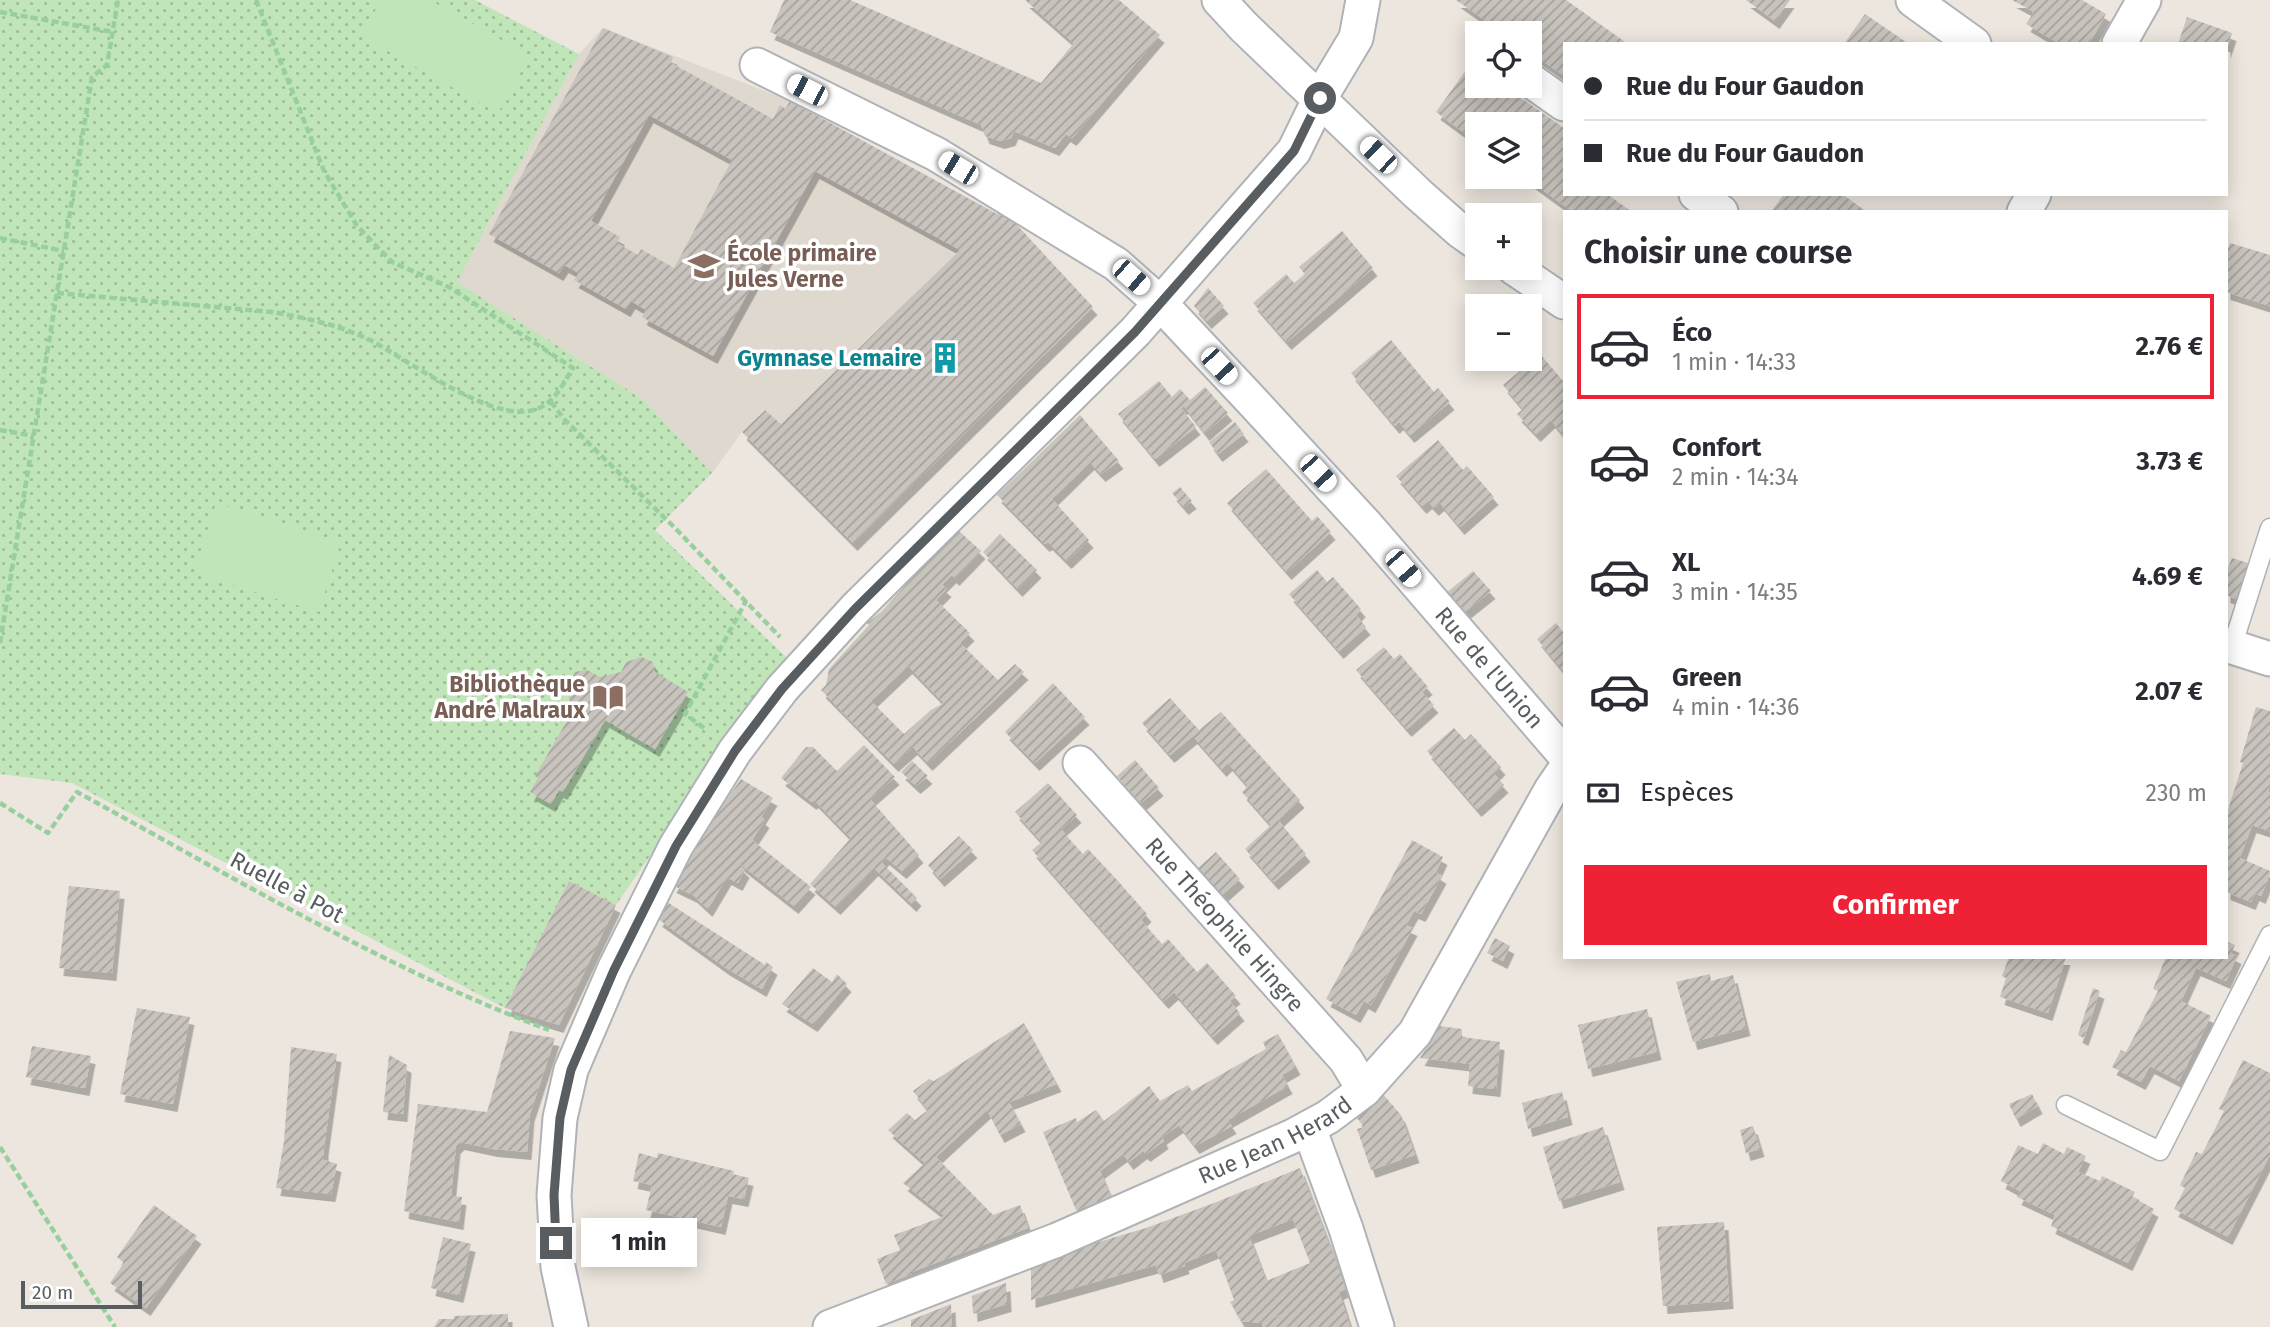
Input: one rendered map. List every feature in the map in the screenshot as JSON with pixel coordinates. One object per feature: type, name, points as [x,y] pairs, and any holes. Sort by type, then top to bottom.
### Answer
[{"type":"street","points":[[1219,0],[1417,193],[1465,235]]},
{"type":"street","points":[[571,1327],[558,1267],[554,1195],[560,1118],[571,1070],[614,970],[676,846],[735,751],[782,689],[855,609],[1135,332],[1294,151],[1320,98],[1356,38],[1363,0]]},
{"type":"street","points":[[1913,0],[1971,42]]},
{"type":"street","points":[[2120,42],[2144,0]]},
{"type":"street","name":"Rue de l'Union","points":[[757,65],[936,154],[1116,264],[1160,303],[1368,527],[1563,753]]},
{"type":"street","points":[[1542,88],[1563,103]]},
{"type":"street","points":[[1699,196],[1718,210]]},
{"type":"street","points":[[1532,280],[1563,301]]},
{"type":"street","points":[[2229,646],[2270,659]]},
{"type":"street","name":"Rue Théophile Hingre","points":[[1080,763],[1346,1060],[1364,1090]]},
{"type":"street","name":"Rue Jean Herard","points":[[830,1327],[1058,1240],[1309,1128],[1364,1090],[1415,1033],[1550,790],[1563,772]]},
{"type":"street","points":[[1309,1128],[1346,1229],[1377,1327]]},
{"type":"lane","points":[[2229,646],[2270,528]]},
{"type":"lane","points":[[2066,1105],[2160,1152],[2269,941]]},
{"type":"path","points":[[0,643],[92,77],[107,65],[118,0]]},
{"type":"path","points":[[57,293],[303,317],[330,324],[369,340],[486,404],[509,411],[527,412],[551,402],[573,368],[449,287],[391,262],[357,226],[324,171],[256,0]]},
{"type":"path","points":[[0,12],[113,32]]},
{"type":"path","points":[[0,238],[64,251]]},
{"type":"path","points":[[551,402],[565,421],[675,528],[805,664]]},
{"type":"path","points":[[0,430],[34,436]]},
{"type":"path","points":[[735,751],[685,714],[746,601]]},
{"type":"path","name":"Ruelle à Pot","points":[[0,803],[48,833],[76,792],[363,948],[497,1011],[583,1043]]},
{"type":"path","points":[[0,1147],[115,1327]]},
{"type":"shaded area","name":"École primaire Jules Verne","points":[[603,28],[790,101],[997,214],[781,424],[764,410],[742,432],[712,473],[644,400],[457,282],[579,54]]},
{"type":"green space","points":[[0,0],[475,0],[579,54],[457,282],[644,400],[712,473],[655,530],[787,658],[616,905],[569,881],[505,1008],[72,783],[0,774]]},
{"type":"green space","points":[[381,0],[430,0],[530,56],[498,113],[361,36]]},
{"type":"green space","points":[[216,503],[341,542],[319,612],[194,573]]},
{"type":"building","points":[[784,0],[850,0],[1041,83],[1074,43],[1025,0],[1119,0],[1160,35],[1072,138],[1066,134],[1055,148],[1014,131],[1011,138],[1000,141],[985,136],[981,125],[770,32]]},
{"type":"building","points":[[1456,0],[1566,0],[1625,42],[1563,42],[1563,75],[1542,60],[1542,21],[1486,21]]},
{"type":"building","points":[[1746,0],[1790,0],[1775,21]]},
{"type":"building","points":[[2012,0],[2082,0],[2106,14],[2090,42],[2057,42],[2026,24],[2034,12]]},
{"type":"building","points":[[1865,14],[1906,42],[1845,42]]},
{"type":"building","points":[[2187,17],[2232,33],[2228,45],[2228,42],[2179,42]]},
{"type":"building","points":[[603,28],[673,57],[671,63],[773,119],[780,105],[785,109],[790,101],[997,214],[1003,210],[1093,307],[853,543],[742,432],[765,410],[781,424],[960,250],[815,171],[713,356],[642,317],[646,310],[631,301],[626,309],[574,280],[579,273],[564,265],[559,273],[489,234]],"holes":[[[649,115],[732,160],[674,268],[641,249],[638,255],[617,243],[620,237],[591,221]]]},
{"type":"building","points":[[1465,71],[1465,98],[1521,98],[1541,112],[1465,112],[1465,133],[1436,112]]},
{"type":"building","points":[[1542,113],[1563,127],[1563,196],[1610,196],[1629,210],[1570,210],[1541,189]]},
{"type":"building","points":[[1783,196],[1845,196],[1864,210],[1772,210]]},
{"type":"building","points":[[1342,231],[1373,268],[1287,342],[1253,303],[1286,274],[1294,283],[1305,274],[1299,267]]},
{"type":"building","points":[[2230,243],[2270,255],[2270,306],[2228,293]]},
{"type":"building","points":[[1208,288],[1224,306],[1207,321],[1194,306]]},
{"type":"building","points":[[1391,340],[1434,392],[1438,388],[1450,402],[1410,435],[1399,422],[1395,426],[1351,373]]},
{"type":"building","points":[[1542,356],[1563,381],[1563,435],[1551,420],[1536,434],[1517,414],[1523,409],[1503,385],[1520,371],[1542,371]]},
{"type":"building","points":[[1159,381],[1172,397],[1180,389],[1190,400],[1205,387],[1228,413],[1205,433],[1184,406],[1181,408],[1196,427],[1155,459],[1118,414]]},
{"type":"building","points":[[1080,415],[1119,461],[1101,474],[1090,462],[1052,499],[1089,540],[1067,561],[1048,542],[1045,544],[997,495]]},
{"type":"building","points":[[1235,422],[1244,434],[1218,454],[1209,442]]},
{"type":"building","points":[[1438,440],[1463,470],[1467,466],[1494,497],[1460,527],[1440,503],[1434,508],[1428,501],[1422,506],[1396,476]]},
{"type":"building","points":[[1266,469],[1312,521],[1317,516],[1331,532],[1287,572],[1227,503]]},
{"type":"building","points":[[1180,487],[1192,501],[1184,507],[1172,493]]},
{"type":"building","points":[[959,531],[981,551],[955,578],[952,575],[942,585],[947,589],[936,600],[970,633],[960,643],[998,680],[1015,664],[1024,672],[928,763],[913,747],[894,764],[821,690],[826,685],[829,669],[869,625],[867,623],[881,612]],"holes":[[[908,666],[944,703],[931,710],[904,734],[871,701]]]},
{"type":"building","points":[[1000,534],[1037,570],[1018,589],[983,552]]},
{"type":"building","points":[[2232,558],[2248,563],[2236,599],[2228,596],[2228,567]]},
{"type":"building","points":[[1317,570],[1327,582],[1333,577],[1361,609],[1356,615],[1366,627],[1339,651],[1289,594]]},
{"type":"building","points":[[1473,571],[1491,591],[1462,614],[1445,594]]},
{"type":"building","points":[[1556,623],[1563,632],[1563,671],[1537,639]]},
{"type":"building","points":[[1384,647],[1394,659],[1400,654],[1428,687],[1422,692],[1434,705],[1407,729],[1356,670]]},
{"type":"building","points":[[641,657],[653,662],[655,672],[688,692],[655,749],[605,720],[563,792],[559,790],[551,804],[530,792],[538,778],[535,776],[575,707],[570,703],[568,686],[575,672],[587,670],[600,677],[621,672],[626,662]]},
{"type":"building","points":[[1053,683],[1085,717],[1035,763],[1005,732]]},
{"type":"building","points":[[1170,698],[1199,730],[1221,712],[1300,800],[1278,820],[1306,854],[1274,882],[1245,849],[1271,825],[1242,792],[1248,786],[1228,763],[1222,769],[1193,736],[1170,755],[1142,723]]},
{"type":"building","points":[[2256,707],[2270,711],[2270,831],[2252,825],[2240,858],[2270,871],[2270,874],[2261,896],[2255,893],[2251,902],[2228,893],[2228,810],[2243,763],[2240,762]]},
{"type":"building","points":[[1454,728],[1465,740],[1471,734],[1501,767],[1494,774],[1504,785],[1477,809],[1427,751]]},
{"type":"building","points":[[864,745],[895,777],[870,799],[919,855],[902,871],[885,857],[881,862],[917,898],[912,904],[874,868],[836,907],[810,884],[851,838],[814,800],[812,802],[781,778],[806,747],[813,747],[837,771]]},
{"type":"building","points":[[1135,760],[1159,788],[1141,803],[1117,776]]},
{"type":"building","points":[[912,761],[928,776],[916,786],[901,772]]},
{"type":"building","points":[[741,779],[773,798],[761,817],[765,820],[752,840],[811,887],[794,906],[734,859],[745,870],[738,883],[727,877],[708,909],[693,895],[672,885],[698,839]]},
{"type":"building","points":[[1048,783],[1077,815],[1061,829],[1083,854],[1088,849],[1147,914],[1141,920],[1162,944],[1168,939],[1197,972],[1207,963],[1236,996],[1230,1001],[1240,1013],[1213,1037],[1174,992],[1164,1001],[1032,850],[1042,842],[1015,812]]},
{"type":"building","points":[[959,836],[973,850],[940,879],[928,865]]},
{"type":"building","points":[[1412,840],[1443,857],[1436,872],[1442,876],[1421,914],[1414,911],[1406,925],[1413,928],[1371,1005],[1364,1001],[1356,1015],[1326,999]]},
{"type":"building","points":[[1216,852],[1240,879],[1222,895],[1198,868]]},
{"type":"building","points":[[569,881],[616,905],[559,1025],[505,1008]]},
{"type":"building","points":[[69,886],[120,891],[112,973],[59,968]]},
{"type":"building","points":[[667,902],[765,965],[766,962],[773,967],[762,989],[726,968],[658,919]]},
{"type":"building","points":[[1495,938],[1510,946],[1503,961],[1487,953]]},
{"type":"building","points":[[2228,942],[2235,945],[2231,953],[2237,956],[2226,981],[2196,968],[2181,1001],[2211,1016],[2179,1081],[2150,1066],[2141,1082],[2112,1067],[2121,1050],[2126,1052],[2158,991],[2153,989],[2165,959],[2228,959]]},
{"type":"building","points":[[2008,959],[2065,959],[2048,1013],[2000,997],[2006,978],[2002,976]]},
{"type":"building","points":[[813,968],[832,982],[837,974],[847,984],[813,1024],[782,1004]]},
{"type":"building","points":[[1710,974],[1711,981],[1733,975],[1746,1028],[1693,1042],[1676,982]]},
{"type":"building","points":[[2093,988],[2100,991],[2084,1038],[2078,1035]]},
{"type":"building","points":[[137,1008],[190,1017],[173,1104],[120,1094]]},
{"type":"building","points":[[1647,1009],[1657,1052],[1588,1069],[1578,1025]]},
{"type":"building","points":[[1024,1023],[1057,1084],[1009,1102],[1021,1124],[1000,1135],[987,1110],[936,1157],[993,1215],[1020,1205],[1028,1228],[886,1284],[877,1259],[900,1250],[894,1235],[945,1216],[903,1183],[925,1163],[888,1130],[907,1113],[915,1120],[928,1110],[913,1091],[929,1079],[934,1081]]},
{"type":"building","points":[[1439,1026],[1462,1029],[1462,1037],[1500,1042],[1496,1089],[1468,1086],[1470,1064],[1420,1058]]},
{"type":"building","points":[[510,1031],[555,1038],[530,1114],[527,1152],[460,1142],[456,1146],[451,1196],[462,1197],[459,1222],[404,1211],[418,1104],[487,1112]]},
{"type":"building","points":[[1278,1034],[1296,1067],[1282,1075],[1288,1086],[1228,1120],[1232,1126],[1195,1146],[1179,1125],[1162,1137],[1164,1141],[1146,1154],[1143,1151],[1129,1162],[1123,1154],[1100,1171],[1111,1197],[1076,1210],[1043,1132],[1076,1118],[1077,1122],[1096,1110],[1104,1121],[1149,1086],[1160,1101],[1188,1085],[1192,1091],[1266,1049],[1263,1042]]},
{"type":"building","points":[[32,1046],[91,1056],[85,1088],[26,1077]]},
{"type":"building","points":[[291,1047],[337,1054],[324,1148],[324,1160],[337,1164],[331,1194],[276,1188],[284,1141]]},
{"type":"building","points":[[389,1055],[407,1065],[403,1114],[383,1112]]},
{"type":"building","points":[[2243,1060],[2270,1073],[2270,1155],[2228,1237],[2174,1209],[2185,1188],[2180,1185],[2196,1152],[2202,1154],[2224,1111],[2219,1109]]},
{"type":"building","points":[[1562,1092],[1568,1117],[1528,1129],[1522,1103]]},
{"type":"building","points":[[1382,1093],[1401,1115],[1415,1155],[1371,1170],[1357,1129],[1364,1127],[1357,1118]]},
{"type":"building","points":[[2032,1094],[2038,1106],[2016,1119],[2009,1104]]},
{"type":"building","points":[[1753,1126],[1760,1149],[1746,1153],[1740,1130]]},
{"type":"building","points":[[1603,1127],[1620,1182],[1559,1201],[1543,1147]]},
{"type":"building","points":[[2043,1143],[2064,1154],[2067,1147],[2086,1156],[2078,1172],[2100,1181],[2102,1176],[2135,1192],[2132,1197],[2154,1209],[2128,1263],[2051,1226],[2055,1215],[2017,1197],[2020,1191],[2001,1181],[2018,1145],[2038,1154]]},
{"type":"building","points":[[639,1153],[657,1158],[658,1153],[734,1171],[733,1174],[749,1178],[744,1199],[728,1196],[721,1227],[646,1210],[652,1185],[633,1181]]},
{"type":"building","points":[[1300,1168],[1346,1289],[1339,1292],[1350,1327],[1263,1327],[1262,1323],[1241,1321],[1230,1302],[1234,1300],[1216,1250],[1184,1263],[1185,1266],[1159,1275],[1156,1265],[1031,1300],[1031,1262],[1146,1228]],"holes":[[[1293,1219],[1310,1263],[1266,1281],[1249,1236]]]},
{"type":"building","points":[[154,1205],[197,1236],[146,1308],[110,1283],[124,1263],[117,1257]]},
{"type":"building","points":[[1724,1222],[1729,1301],[1663,1306],[1657,1227]]},
{"type":"building","points":[[443,1237],[471,1244],[459,1295],[431,1288]]},
{"type":"building","points":[[1006,1283],[1007,1304],[973,1314],[972,1296]]},
{"type":"building","points":[[951,1304],[952,1327],[911,1327],[911,1320]]},
{"type":"building","points":[[508,1314],[508,1327],[434,1327],[439,1319],[454,1319],[454,1316]]},
{"type":"place","name":"École primaire Jules Verne","points":[[704,266]]},
{"type":"place","name":"Gymnase Lemaire","points":[[945,358]]},
{"type":"place","name":"Bibliothèque André Malraux","points":[[608,697]]},
{"type":"route","points":[[556,1243],[554,1195],[560,1118],[571,1070],[614,970],[676,846],[735,751],[782,689],[855,609],[1135,332],[1294,151],[1320,98]]}]
